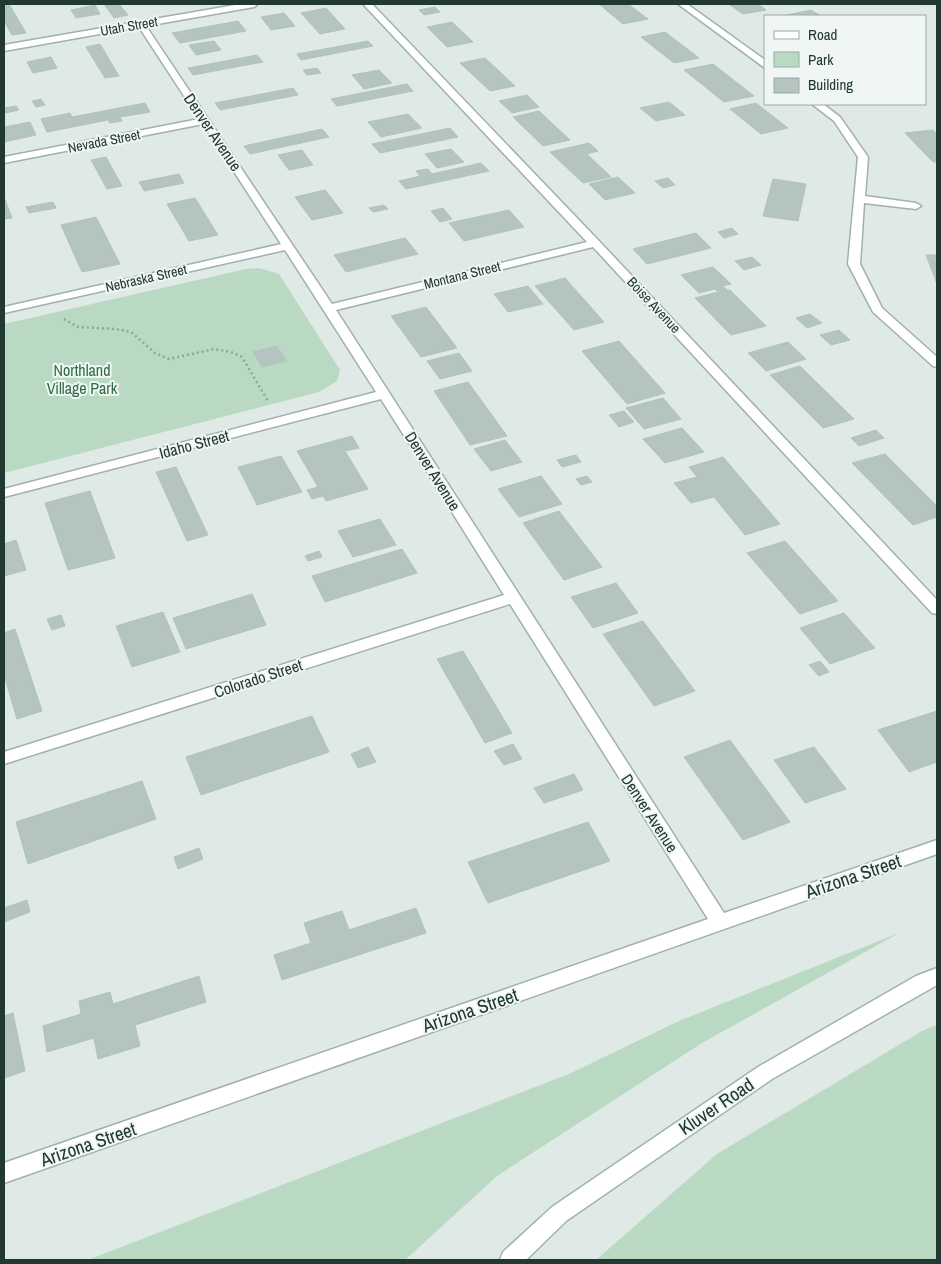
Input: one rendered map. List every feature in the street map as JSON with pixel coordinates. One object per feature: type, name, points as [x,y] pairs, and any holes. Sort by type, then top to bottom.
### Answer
[{"type":"street","name":"Utah Street","points":[[4,48],[254,4]]},
{"type":"street","name":"Boise Avenue","points":[[367,4],[595,243],[937,609]]},
{"type":"street","points":[[682,4],[764,64]]},
{"type":"street","name":"Denver Avenue","points":[[141,24],[330,308],[512,598],[720,922]]},
{"type":"street","points":[[818,105],[838,119],[863,157],[854,264],[877,310],[937,363]]},
{"type":"street","name":"Nevada Street","points":[[4,160],[205,121]]},
{"type":"street","points":[[860,200],[916,206]]},
{"type":"street","name":"Montana Street","points":[[330,308],[595,243]]},
{"type":"street","name":"Nebraska Street","points":[[4,310],[289,246]]},
{"type":"street","name":"Idaho Street","points":[[4,493],[385,394]]},
{"type":"street","name":"Colorado Street","points":[[4,758],[512,598]]},
{"type":"street","name":"Arizona Street","points":[[4,1173],[937,847]]},
{"type":"street","name":"Kluver Road","points":[[511,1260],[559,1214],[764,1074],[922,982],[937,976]]},
{"type":"path","points":[[61,316],[78,327],[116,329],[131,332],[155,353],[169,359],[214,350],[231,352],[242,357],[271,406]]},
{"type":"green space","name":"Northland Village Park","points":[[259,268],[279,274],[340,370],[337,381],[319,392],[4,473],[4,324],[246,269]]},
{"type":"green space","points":[[899,933],[702,1043],[497,1176],[405,1260],[88,1260],[569,1074],[679,1021]]},
{"type":"green space","points":[[937,1025],[937,1260],[596,1260],[717,1154],[922,1031]]},
{"type":"building","points":[[9,4],[26,33],[12,35],[4,21],[4,5]]},
{"type":"building","points":[[104,4],[119,4],[128,15],[114,18]]},
{"type":"building","points":[[599,4],[628,4],[648,19],[623,24]]},
{"type":"building","points":[[758,4],[766,10],[743,14],[730,5]]},
{"type":"building","points":[[95,5],[100,14],[76,18],[71,10]]},
{"type":"building","points":[[435,7],[440,12],[424,15],[419,10]]},
{"type":"building","points":[[326,8],[345,29],[320,34],[301,13]]},
{"type":"building","points":[[811,10],[819,15],[787,15]]},
{"type":"building","points":[[284,13],[295,26],[271,30],[261,17]]},
{"type":"building","points":[[238,21],[246,31],[180,43],[172,33]]},
{"type":"building","points":[[452,22],[473,42],[447,47],[427,27]]},
{"type":"building","points":[[665,32],[699,58],[674,63],[641,37]]},
{"type":"building","points":[[214,41],[221,50],[196,55],[189,45]]},
{"type":"building","points":[[368,41],[373,46],[301,60],[297,54]]},
{"type":"building","points":[[100,44],[119,76],[105,78],[86,47]]},
{"type":"building","points":[[257,55],[263,62],[193,75],[188,68]]},
{"type":"building","points":[[51,57],[57,68],[33,73],[27,62]]},
{"type":"building","points":[[485,58],[515,86],[490,91],[460,63]]},
{"type":"building","points":[[713,64],[754,96],[724,102],[684,70]]},
{"type":"building","points":[[317,68],[321,73],[307,75],[303,70]]},
{"type":"building","points":[[379,70],[392,83],[364,89],[352,75]]},
{"type":"building","points":[[407,84],[413,91],[337,106],[331,99]]},
{"type":"building","points":[[293,88],[298,95],[220,110],[215,103]]},
{"type":"building","points":[[527,95],[539,107],[512,113],[499,101]]},
{"type":"building","points":[[41,99],[45,105],[36,107],[32,101]]},
{"type":"building","points":[[669,102],[685,115],[656,121],[640,108]]},
{"type":"building","points":[[145,103],[150,112],[120,117],[122,121],[110,123],[108,120],[47,132],[41,119],[70,113],[72,117]]},
{"type":"building","points":[[756,103],[788,128],[761,134],[730,109]]},
{"type":"building","points":[[16,106],[19,110],[5,113],[4,108]]},
{"type":"building","points":[[539,111],[570,140],[543,146],[513,117]]},
{"type":"building","points":[[408,114],[422,128],[381,137],[368,122]]},
{"type":"building","points":[[30,122],[36,135],[4,142],[4,127]]},
{"type":"building","points":[[450,128],[458,137],[380,153],[372,144]]},
{"type":"building","points":[[322,129],[329,137],[250,154],[244,146]]},
{"type":"building","points":[[933,130],[937,134],[937,162],[933,162],[905,133]]},
{"type":"building","points":[[589,143],[598,151],[587,154],[611,177],[583,183],[550,152]]},
{"type":"building","points":[[451,149],[464,162],[437,168],[425,154]]},
{"type":"building","points":[[302,150],[313,165],[289,170],[278,155]]},
{"type":"building","points":[[106,157],[122,186],[107,189],[91,160]]},
{"type":"building","points":[[481,163],[489,171],[406,189],[399,181],[420,176],[416,171],[428,169],[432,174]]},
{"type":"building","points":[[179,174],[184,183],[144,191],[139,182]]},
{"type":"building","points":[[618,177],[635,193],[605,200],[589,184]]},
{"type":"building","points":[[668,178],[675,185],[663,188],[655,181]]},
{"type":"building","points":[[773,179],[806,184],[798,221],[763,216]]},
{"type":"building","points":[[325,190],[343,213],[312,220],[295,197]]},
{"type":"building","points":[[4,197],[12,218],[4,219]]},
{"type":"building","points":[[195,198],[218,235],[189,241],[167,204]]},
{"type":"building","points":[[53,202],[56,208],[29,213],[26,207]]},
{"type":"building","points":[[384,205],[388,209],[373,212],[369,208]]},
{"type":"building","points":[[443,208],[452,219],[440,222],[431,211]]},
{"type":"building","points":[[509,210],[524,227],[464,241],[449,223]]},
{"type":"building","points":[[96,217],[120,264],[82,272],[61,225]]},
{"type":"building","points":[[732,228],[738,234],[724,238],[718,232]]},
{"type":"building","points":[[696,233],[711,248],[647,264],[633,249]]},
{"type":"building","points":[[405,238],[418,254],[346,272],[334,255]]},
{"type":"building","points":[[926,255],[937,255],[937,284]]},
{"type":"building","points":[[752,257],[761,265],[744,270],[735,261]]},
{"type":"building","points":[[713,267],[731,284],[723,286],[730,290],[766,326],[731,335],[695,298],[718,292],[715,289],[699,293],[681,275]]},
{"type":"building","points":[[565,278],[604,322],[574,330],[535,286]]},
{"type":"building","points":[[528,286],[543,304],[508,312],[494,294]]},
{"type":"building","points":[[426,307],[457,348],[421,357],[391,316]]},
{"type":"building","points":[[810,314],[822,323],[807,328],[796,318]]},
{"type":"building","points":[[839,330],[850,340],[831,345],[820,335]]},
{"type":"building","points":[[619,341],[665,393],[627,404],[582,351]]},
{"type":"building","points":[[788,342],[806,359],[766,371],[748,353]]},
{"type":"building","points":[[277,346],[286,361],[262,367],[253,352]]},
{"type":"building","points":[[459,353],[472,371],[440,379],[427,361]]},
{"type":"building","points":[[800,366],[854,419],[823,428],[770,375]]},
{"type":"building","points":[[468,382],[507,436],[470,445],[434,391]]},
{"type":"building","points":[[663,398],[681,419],[644,429],[626,408]]},
{"type":"building","points":[[624,411],[634,422],[619,427],[609,415]]},
{"type":"building","points":[[682,428],[704,452],[665,463],[643,439]]},
{"type":"building","points":[[876,430],[884,438],[859,446],[851,438]]},
{"type":"building","points":[[352,436],[359,448],[345,451],[368,489],[326,501],[323,496],[312,499],[307,490],[318,487],[297,451]]},
{"type":"building","points":[[505,440],[522,462],[491,471],[474,449]]},
{"type":"building","points":[[885,454],[937,506],[937,517],[913,525],[852,463]]},
{"type":"building","points":[[576,455],[581,462],[562,467],[557,460]]},
{"type":"building","points":[[281,456],[302,492],[257,505],[238,467]]},
{"type":"building","points":[[723,457],[780,524],[745,535],[714,497],[691,503],[674,483],[697,477],[689,467]]},
{"type":"building","points":[[176,467],[208,535],[187,541],[156,472]]},
{"type":"building","points":[[541,476],[562,504],[519,517],[498,489]]},
{"type":"building","points":[[587,476],[592,482],[581,485],[576,479]]},
{"type":"building","points":[[90,491],[115,558],[68,570],[45,503]]},
{"type":"building","points":[[559,511],[602,567],[564,580],[523,523]]},
{"type":"building","points":[[380,519],[396,545],[353,557],[338,531]]},
{"type":"building","points":[[16,540],[26,570],[4,576],[4,544]]},
{"type":"building","points":[[785,541],[838,601],[800,614],[747,553]]},
{"type":"building","points":[[402,549],[417,573],[325,602],[312,576]]},
{"type":"building","points":[[319,551],[322,557],[308,561],[305,556]]},
{"type":"building","points":[[616,583],[638,613],[593,628],[571,597]]},
{"type":"building","points":[[252,594],[266,625],[186,649],[173,618]]},
{"type":"building","points":[[163,612],[180,652],[132,667],[116,626]]},
{"type":"building","points":[[844,613],[875,648],[830,664],[800,628]]},
{"type":"building","points":[[61,615],[65,626],[52,630],[47,619]]},
{"type":"building","points":[[643,621],[695,691],[654,706],[603,634]]},
{"type":"building","points":[[15,629],[42,711],[17,719],[4,675],[4,633]]},
{"type":"building","points":[[463,651],[512,733],[485,743],[437,659]]},
{"type":"building","points":[[820,661],[829,672],[819,676],[809,665]]},
{"type":"building","points":[[937,711],[937,762],[909,772],[878,730]]},
{"type":"building","points":[[312,716],[329,752],[201,795],[186,757]]},
{"type":"building","points":[[730,740],[790,822],[743,840],[684,757]]},
{"type":"building","points":[[513,744],[522,759],[504,765],[494,751]]},
{"type":"building","points":[[368,747],[376,762],[358,768],[351,754]]},
{"type":"building","points":[[814,747],[846,789],[805,803],[774,760]]},
{"type":"building","points":[[574,774],[583,790],[544,803],[534,788]]},
{"type":"building","points":[[142,781],[156,819],[28,864],[16,822]]},
{"type":"building","points":[[588,822],[610,861],[488,903],[468,862]]},
{"type":"building","points":[[199,848],[203,859],[178,869],[174,857]]},
{"type":"building","points":[[27,900],[30,912],[4,922],[4,908]]},
{"type":"building","points":[[416,908],[426,933],[282,980],[274,955],[311,943],[304,923],[342,911],[349,930]]},
{"type":"building","points":[[199,976],[206,1002],[135,1025],[140,1046],[98,1059],[94,1038],[47,1052],[43,1026],[81,1014],[79,1001],[110,992],[113,1004]]},
{"type":"building","points":[[13,1013],[25,1071],[4,1078],[4,1016]]}]
